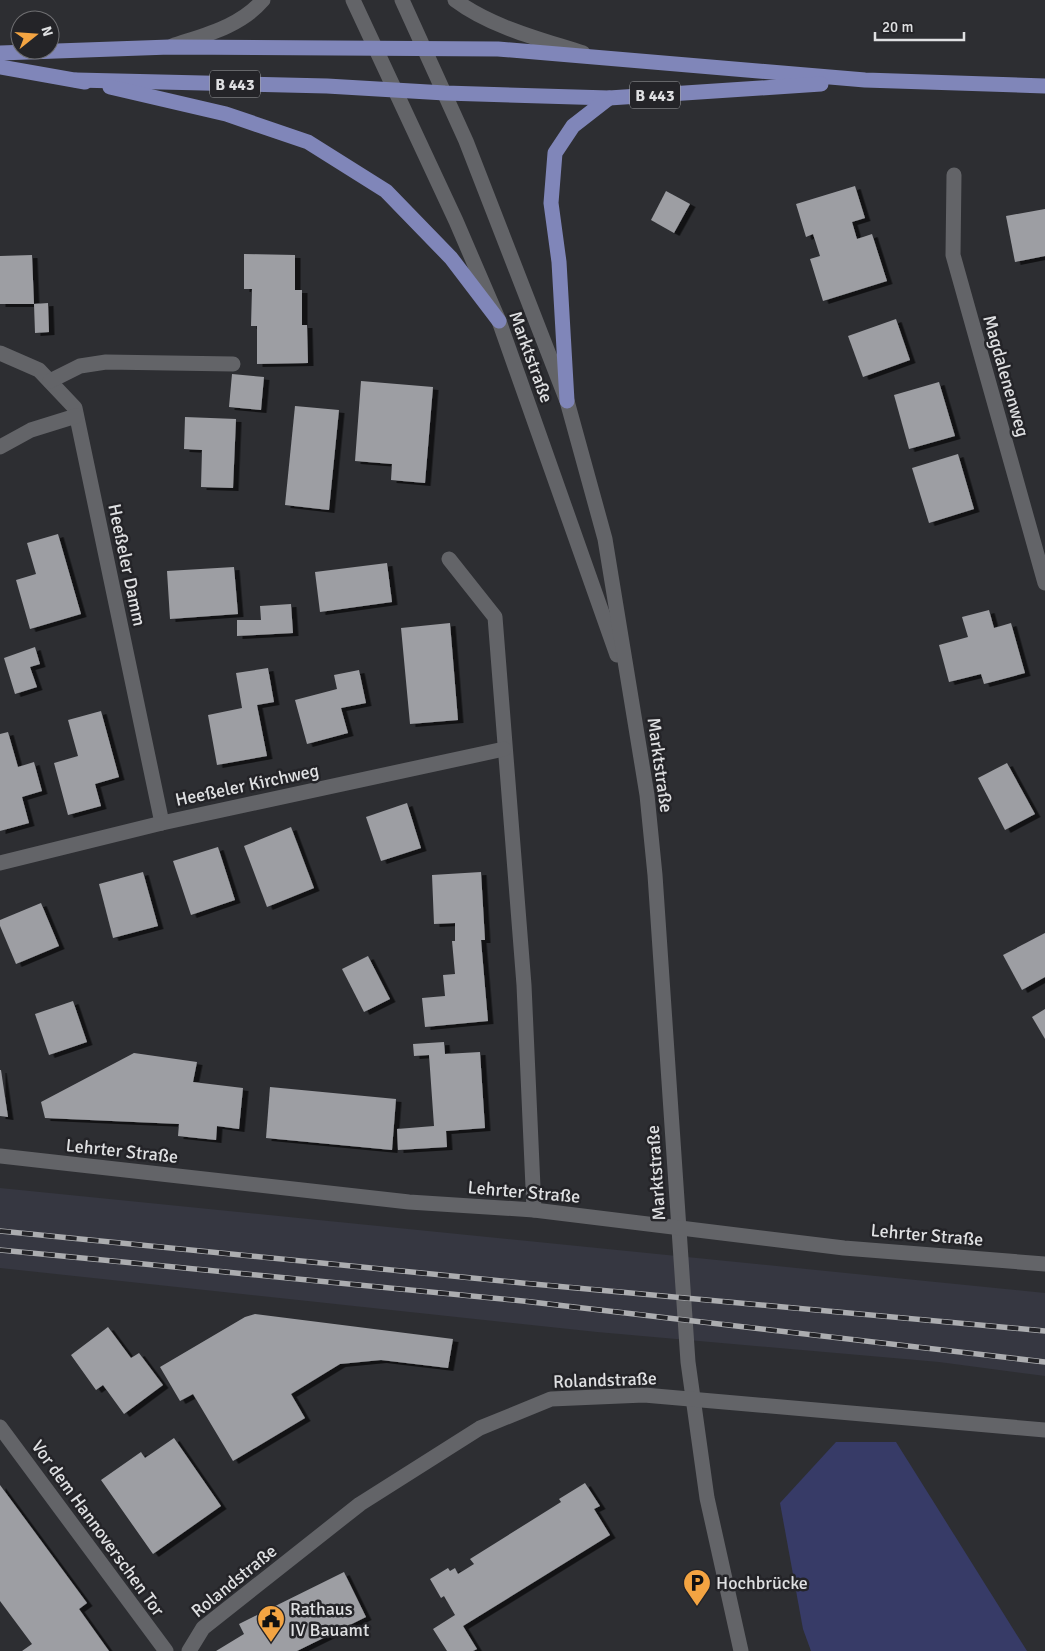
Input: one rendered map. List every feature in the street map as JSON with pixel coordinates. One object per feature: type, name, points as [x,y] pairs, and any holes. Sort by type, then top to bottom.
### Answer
[{"type":"main road","name":"B 443","points":[[0,53],[170,47],[498,49],[589,55],[865,80],[1045,86]]},
{"type":"main road","name":"B 443","points":[[0,67],[76,80],[394,89],[445,93],[609,98],[865,80]]},
{"type":"main road","points":[[76,80],[226,114],[308,142],[386,191],[451,258],[499,321]]},
{"type":"main road","points":[[567,401],[559,262],[551,203],[555,153],[573,126],[609,98]]},
{"type":"street","points":[[170,47],[232,24],[254,10],[263,0]]},
{"type":"street","name":"Marktstraße","points":[[353,0],[456,221],[499,321],[630,689]]},
{"type":"street","name":"Marktstraße","points":[[402,0],[470,150],[567,401],[605,539],[647,795],[655,875],[688,1362],[707,1498],[741,1651]]},
{"type":"street","points":[[456,0],[469,10],[497,23],[589,55]]},
{"type":"street","name":"Magdalenenweg","points":[[954,175],[953,255],[1045,584]]},
{"type":"street","name":"Heeßeler Damm","points":[[0,353],[40,370],[75,408],[162,822]]},
{"type":"street","points":[[50,382],[80,366],[106,362],[233,364]]},
{"type":"street","points":[[0,447],[32,430],[76,416]]},
{"type":"street","points":[[449,559],[494,617],[524,985],[534,1210]]},
{"type":"street","name":"Heeßeler Kirchweg","points":[[0,862],[162,822],[504,749]]},
{"type":"street","name":"Lehrter Straße","points":[[0,1156],[409,1202],[534,1210],[844,1248],[1045,1264]]},
{"type":"street","name":"Rolandstraße","points":[[189,1651],[203,1628],[360,1504],[480,1428],[551,1398],[644,1395],[1045,1430]]},
{"type":"street","name":"Vor dem Hannoverschen Tor","points":[[0,1426],[166,1651]]},
{"type":"shaded area","points":[[0,1188],[1045,1293],[1045,1376],[939,1362],[597,1332],[0,1268]]},
{"type":"shaded area","points":[[836,1442],[896,1442],[1027,1651],[811,1651],[803,1629],[780,1503]]},
{"type":"building","points":[[855,186],[865,218],[852,222],[857,239],[872,234],[887,281],[823,301],[810,259],[820,256],[813,234],[806,237],[796,204]]},
{"type":"building","points":[[666,191],[690,204],[674,233],[651,220]]},
{"type":"building","points":[[1045,209],[1045,256],[1015,262],[1006,216]]},
{"type":"building","points":[[244,254],[295,255],[295,290],[302,290],[302,325],[307,325],[308,363],[257,364],[257,326],[251,326],[252,289],[244,289]]},
{"type":"building","points":[[32,255],[34,304],[0,304],[0,256]]},
{"type":"building","points":[[48,303],[49,332],[35,333],[34,304]]},
{"type":"building","points":[[896,319],[910,360],[863,377],[848,336]]},
{"type":"building","points":[[232,374],[264,377],[261,410],[229,407]]},
{"type":"building","points":[[361,381],[433,387],[425,483],[391,480],[392,464],[355,461]]},
{"type":"building","points":[[939,382],[955,436],[909,449],[894,395]]},
{"type":"building","points":[[295,406],[339,410],[329,510],[285,505]]},
{"type":"building","points":[[185,417],[236,419],[233,488],[201,487],[202,450],[184,449]]},
{"type":"building","points":[[958,454],[974,509],[929,523],[912,468]]},
{"type":"building","points":[[58,534],[81,614],[30,629],[16,580],[36,574],[27,543]]},
{"type":"building","points":[[387,563],[392,602],[320,612],[315,572]]},
{"type":"building","points":[[234,567],[238,614],[170,619],[167,571]]},
{"type":"building","points":[[291,604],[293,633],[237,636],[237,620],[261,620],[260,606]]},
{"type":"building","points":[[989,610],[994,628],[1011,623],[1025,673],[984,684],[981,674],[949,682],[939,645],[968,637],[962,617]]},
{"type":"building","points":[[450,623],[458,720],[410,724],[401,628]]},
{"type":"building","points":[[35,647],[40,664],[30,667],[37,687],[15,694],[4,658]]},
{"type":"building","points":[[268,668],[274,702],[257,705],[267,756],[217,765],[208,715],[242,708],[236,673]]},
{"type":"building","points":[[359,670],[366,703],[341,708],[348,733],[307,744],[295,700],[337,689],[334,675]]},
{"type":"building","points":[[101,711],[119,777],[95,784],[101,806],[68,815],[54,763],[78,756],[68,720]]},
{"type":"building","points":[[8,732],[18,767],[34,762],[42,791],[22,797],[29,823],[0,831],[0,734]]},
{"type":"building","points":[[1007,763],[1035,814],[1005,830],[978,778]]},
{"type":"building","points":[[407,803],[421,848],[381,861],[366,817]]},
{"type":"building","points":[[291,827],[314,888],[267,907],[244,846]]},
{"type":"building","points":[[218,847],[235,900],[191,915],[173,861]]},
{"type":"building","points":[[143,872],[158,926],[113,938],[99,884]]},
{"type":"building","points":[[481,872],[485,940],[481,940],[488,1021],[425,1027],[422,998],[445,996],[443,975],[455,974],[452,941],[455,941],[455,923],[434,924],[432,875]]},
{"type":"building","points":[[41,903],[59,946],[16,964],[0,926],[0,920]]},
{"type":"building","points":[[1045,933],[1045,977],[1022,990],[1003,955]]},
{"type":"building","points":[[368,956],[390,999],[364,1012],[342,969]]},
{"type":"building","points":[[73,1001],[87,1042],[49,1055],[35,1014]]},
{"type":"building","points":[[1045,1009],[1045,1039],[1032,1017]]},
{"type":"building","points":[[444,1042],[445,1054],[480,1052],[485,1128],[446,1131],[447,1147],[398,1150],[397,1129],[434,1126],[429,1055],[414,1056],[413,1044]]},
{"type":"building","points":[[134,1053],[197,1062],[193,1082],[243,1088],[239,1129],[217,1126],[216,1140],[178,1136],[179,1124],[45,1118],[41,1102]]},
{"type":"building","points":[[1,1070],[8,1117],[0,1116]]},
{"type":"building","points":[[270,1087],[396,1099],[392,1150],[266,1138]]},
{"type":"building","points":[[255,1314],[453,1339],[448,1368],[381,1360],[340,1364],[291,1394],[305,1418],[233,1461],[193,1394],[180,1401],[160,1367],[245,1317]]},
{"type":"building","points":[[108,1327],[131,1358],[139,1353],[163,1385],[124,1414],[103,1385],[96,1390],[71,1355]]},
{"type":"building","points":[[174,1438],[221,1506],[153,1554],[101,1480],[141,1452],[145,1458]]},
{"type":"building","points":[[585,1483],[600,1506],[594,1509],[610,1535],[463,1626],[477,1649],[473,1651],[447,1651],[433,1629],[455,1615],[444,1596],[441,1598],[430,1579],[448,1568],[450,1571],[455,1568],[458,1574],[474,1564],[470,1559],[561,1502],[559,1499]]},
{"type":"building","points":[[0,1485],[87,1603],[79,1609],[109,1651],[22,1651],[32,1644],[0,1601]]},
{"type":"building","points":[[344,1572],[366,1617],[297,1651],[216,1651],[244,1634],[239,1624]]},
{"type":"railway","points":[[0,1231],[522,1283],[1045,1331]]},
{"type":"railway","points":[[0,1250],[523,1301],[1045,1362]]},
{"type":"place","name":"Hochbrücke","points":[[697,1607]]},
{"type":"place","name":"Rathaus IV Bauamt","points":[[271,1643]]}]
